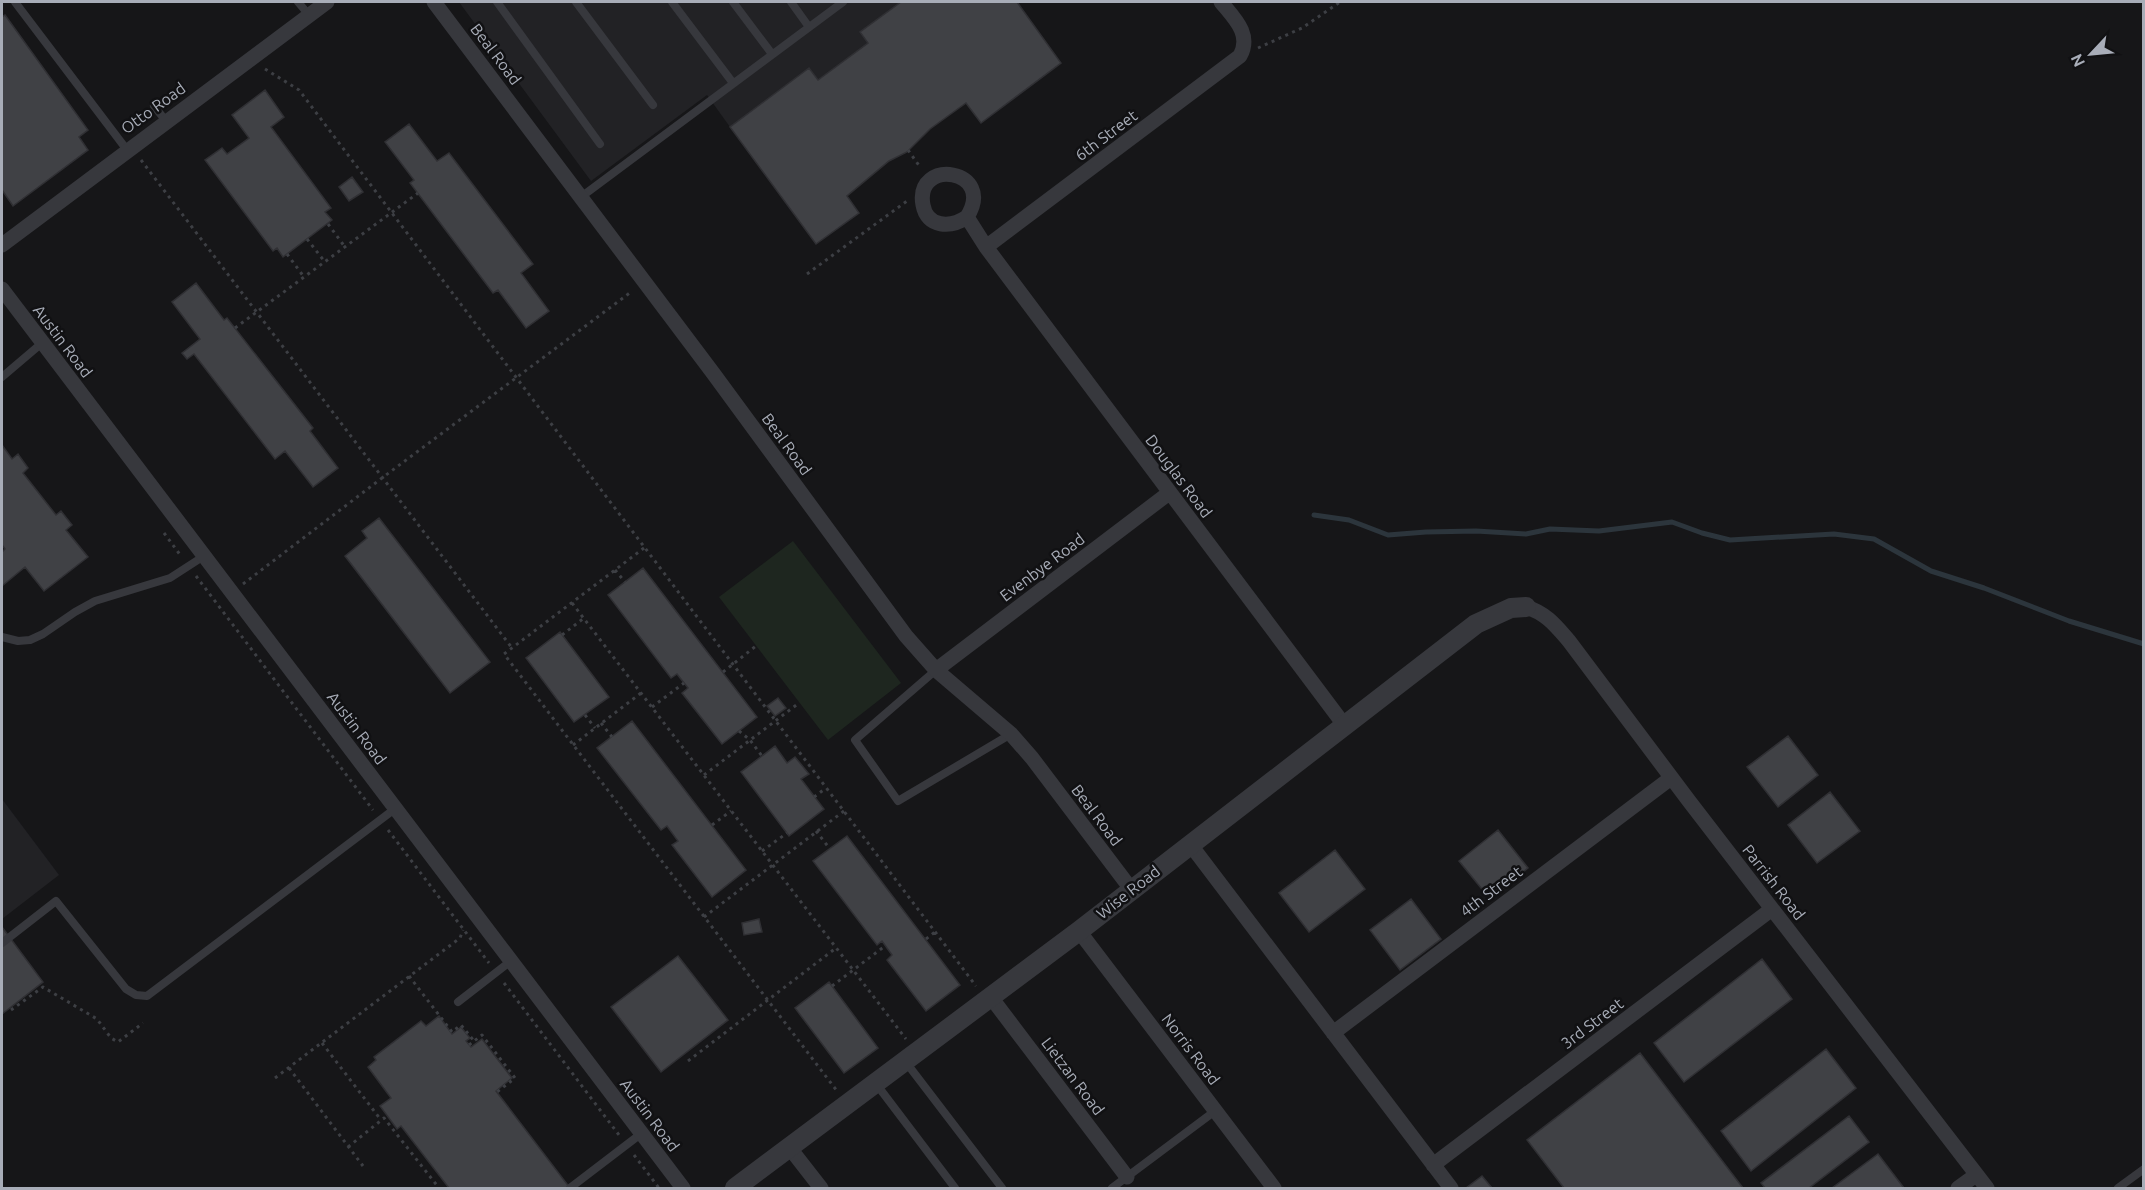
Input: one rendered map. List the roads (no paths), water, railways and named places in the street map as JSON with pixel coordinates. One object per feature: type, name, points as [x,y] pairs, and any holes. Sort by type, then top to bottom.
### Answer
[{"type":"street","name":"Otto Road","points":[[2,245],[327,2]]},
{"type":"street","name":"Beal Road","points":[[434,2],[645,282],[906,636],[936,670],[1011,734],[1032,758],[1131,890]]},
{"type":"street","name":"6th Street","points":[[986,247],[1242,52],[1245,37],[1239,24],[1221,2]]},
{"type":"street","name":"Douglas Road","points":[[967,218],[986,247],[1169,493],[1345,726]]},
{"type":"street","name":"Austin Road","points":[[2,289],[683,1188]]},
{"type":"street","name":"Evenbye Road","points":[[936,670],[1169,493]]},
{"type":"street","name":"Wise Road","points":[[735,1188],[1079,931],[1476,624],[1511,608],[1526,607]]},
{"type":"street","name":"Parrish Road","points":[[1526,607],[1539,610],[1556,626],[1987,1188]]},
{"type":"street","name":"4th Street","points":[[1333,1033],[1671,778]]},
{"type":"street","points":[[1190,844],[1451,1188]]},
{"type":"street","name":"3rd Street","points":[[1433,1165],[1772,909]]},
{"type":"street","name":"Norris Road","points":[[1079,931],[1274,1188]]},
{"type":"street","name":"Lietzan Road","points":[[988,998],[1127,1177]]},
{"type":"street","points":[[789,1147],[821,1188]]},
{"type":"street","points":[[1958,1188],[1976,1175]]},
{"type":"lane","points":[[15,2],[129,148]]},
{"type":"lane","points":[[298,2],[309,15]]},
{"type":"lane","points":[[497,2],[600,144]]},
{"type":"lane","points":[[576,2],[653,105]]},
{"type":"lane","points":[[672,2],[733,83]]},
{"type":"lane","points":[[733,2],[772,54]]},
{"type":"lane","points":[[791,2],[809,27]]},
{"type":"lane","points":[[581,197],[843,2]]},
{"type":"lane","points":[[154,106],[166,121]]},
{"type":"lane","points":[[2,377],[42,343]]},
{"type":"lane","points":[[2,637],[18,641],[30,640],[95,601],[170,578],[204,555]]},
{"type":"lane","points":[[936,670],[855,740],[898,801],[1011,734]]},
{"type":"lane","points":[[2,943],[56,901],[126,989],[136,995],[147,996],[396,808]]},
{"type":"lane","points":[[458,1002],[511,961]]},
{"type":"lane","points":[[911,1057],[1002,1188]]},
{"type":"lane","points":[[876,1084],[955,1188]]},
{"type":"lane","points":[[1112,1188],[1215,1111]]},
{"type":"lane","points":[[570,1188],[642,1133]]},
{"type":"lane","points":[[2118,1188],[2144,1169]]},
{"type":"waterway","points":[[1314,515],[1349,520],[1388,535],[1476,531],[1526,534],[1550,529],[1599,531],[1672,522],[1730,540],[1834,534],[1874,539],[1931,571],[1984,588],[2069,621],[2144,644]]}]
